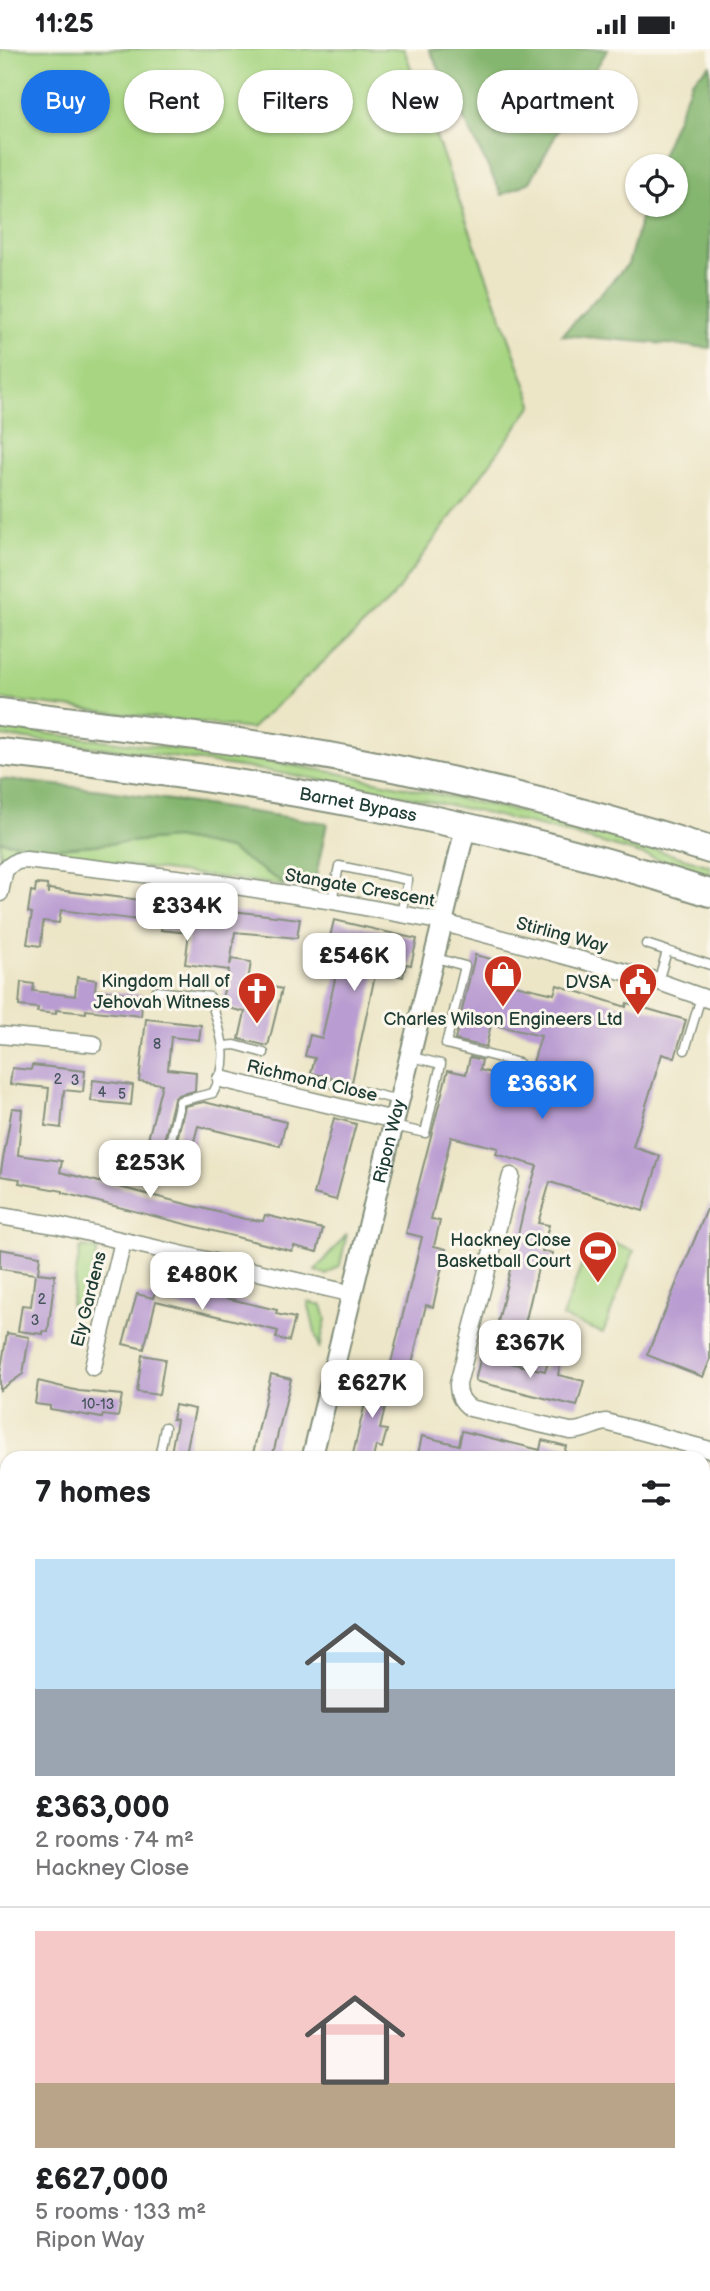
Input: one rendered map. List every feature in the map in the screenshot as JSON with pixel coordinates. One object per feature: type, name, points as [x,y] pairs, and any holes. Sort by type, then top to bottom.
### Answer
[{"type":"highway","points":[[0,712],[249,743],[356,761],[576,811],[710,850]]},
{"type":"highway","name":"Barnet Bypass","points":[[0,752],[154,769],[341,800],[466,826],[575,853],[710,893]]},
{"type":"street","name":"Ripon Way","points":[[314,1451],[466,826]]},
{"type":"street","name":"Stangate Crescent","points":[[0,893],[5,869],[17,861],[26,860],[210,882],[443,922]]},
{"type":"street","name":"Stirling Way","points":[[443,922],[706,998]]},
{"type":"street","points":[[0,1035],[94,1044]]},
{"type":"street","name":"Richmond Close","points":[[221,1079],[394,1123]]},
{"type":"street","points":[[510,1176],[458,1384],[458,1393],[463,1402],[470,1408],[570,1431],[579,1431],[606,1422],[710,1450]]},
{"type":"street","points":[[0,1216],[55,1225],[353,1294]]},
{"type":"street","name":"Ely Gardens","points":[[93,1367],[123,1241]]},
{"type":"lane","points":[[332,901],[339,866],[408,880],[401,914]]},
{"type":"lane","points":[[646,944],[710,965]]},
{"type":"lane","points":[[658,982],[667,951]]},
{"type":"lane","points":[[435,958],[465,966],[446,1044],[519,1063]]},
{"type":"lane","points":[[156,991],[210,997],[226,1052],[221,1079],[213,1093],[180,1101],[168,1151]]},
{"type":"lane","points":[[685,1050],[706,998]]},
{"type":"lane","points":[[224,1046],[235,1045],[264,1053]]},
{"type":"lane","points":[[394,1123],[425,1133],[441,1064],[411,1057]]},
{"type":"lane","points":[[333,1084],[399,1101]]},
{"type":"lane","points":[[160,1451],[165,1427]]},
{"type":"green space","points":[[0,49],[404,49],[412,70],[367,70],[367,133],[435,133],[533,404],[391,599],[251,729],[0,699]]},
{"type":"green space","points":[[429,49],[608,49],[595,70],[477,70],[477,133],[557,133],[530,182],[502,195],[463,117],[463,70],[440,70]]},
{"type":"green space","points":[[710,65],[710,348],[562,335],[628,264],[642,217],[688,217],[688,154],[662,154],[692,81]]},
{"type":"green space","points":[[0,728],[236,756],[338,773],[521,812],[610,836],[710,866],[710,876],[536,825],[448,805],[269,771],[0,736]]},
{"type":"green space","points":[[0,779],[102,790],[327,823],[315,881],[288,886],[229,849],[175,838],[48,849],[0,841]]},
{"type":"green space","points":[[175,838],[229,849],[288,886],[29,853],[16,853],[0,864],[0,841],[48,849]]},
{"type":"green space","points":[[347,1234],[340,1265],[327,1275],[315,1271]]},
{"type":"green space","name":"Hackney Close Basketball Court","points":[[593,1235],[634,1251],[603,1333],[562,1317]]},
{"type":"green space","points":[[84,1247],[98,1250],[84,1306],[77,1311],[70,1310],[80,1249]]},
{"type":"green space","points":[[308,1302],[322,1305],[326,1319],[319,1349]]},
{"type":"building","points":[[36,884],[47,885],[48,894],[48,889],[300,919],[297,938],[235,932],[230,965],[232,959],[251,962],[248,981],[282,989],[268,1046],[239,1039],[245,1012],[220,1006],[229,970],[185,964],[189,933],[161,930],[162,923],[61,910],[59,923],[43,921],[41,946],[27,944],[32,913],[28,912],[31,891],[35,892]]},
{"type":"building","points":[[334,920],[417,939],[411,965],[406,964],[403,977],[376,971],[352,1082],[311,1073],[315,1058],[305,1056],[310,1035],[322,1038],[339,961],[325,958]]},
{"type":"building","points":[[475,955],[507,963],[502,982],[554,994],[557,985],[626,1007],[627,1003],[686,1020],[675,1058],[662,1054],[633,1147],[660,1156],[643,1211],[550,1182],[538,1223],[549,1225],[542,1251],[553,1253],[549,1266],[539,1264],[524,1328],[498,1322],[525,1204],[537,1166],[496,1154],[498,1148],[451,1137],[431,1219],[440,1221],[434,1246],[446,1249],[433,1307],[426,1305],[408,1380],[388,1375],[422,1237],[406,1233],[448,1070],[466,1074],[470,1057],[482,1060],[480,1070],[527,1082],[541,1036],[491,1024],[486,1047],[455,1040]]},
{"type":"building","points":[[77,977],[96,980],[95,990],[143,995],[141,1016],[86,1010],[86,1013],[56,1010],[56,1014],[19,1006],[21,982],[34,984],[33,991],[75,996]]},
{"type":"building","points":[[146,1019],[201,1025],[199,1040],[171,1037],[168,1069],[196,1072],[195,1091],[178,1095],[174,1099],[162,1149],[163,1155],[169,1157],[174,1153],[185,1106],[204,1102],[286,1122],[280,1146],[198,1126],[188,1164],[144,1155],[162,1084],[139,1081]]},
{"type":"building","points":[[32,1065],[85,1071],[83,1092],[64,1090],[61,1128],[45,1126],[49,1088],[10,1084],[12,1068],[31,1070]]},
{"type":"building","points":[[93,1080],[133,1085],[131,1105],[91,1101]]},
{"type":"building","points":[[12,1108],[22,1109],[18,1155],[62,1161],[60,1172],[245,1219],[263,1221],[265,1215],[323,1229],[317,1252],[294,1246],[292,1251],[0,1176]]},
{"type":"building","points":[[334,1118],[356,1124],[336,1200],[314,1194]]},
{"type":"building","points":[[710,1202],[710,1360],[703,1377],[647,1355]]},
{"type":"building","points":[[0,1249],[40,1256],[38,1273],[55,1275],[48,1332],[43,1331],[43,1334],[18,1331],[22,1305],[31,1306],[35,1274],[0,1269]]},
{"type":"building","points":[[158,1282],[277,1310],[276,1314],[295,1318],[289,1341],[276,1338],[278,1331],[156,1301],[144,1349],[123,1344],[137,1294],[153,1298]]},
{"type":"building","points":[[7,1333],[29,1337],[23,1374],[0,1390],[0,1374]]},
{"type":"building","points":[[142,1355],[165,1359],[159,1395],[137,1392]]},
{"type":"building","points":[[481,1356],[545,1371],[548,1362],[560,1365],[558,1375],[584,1381],[577,1406],[475,1381]]},
{"type":"building","points":[[271,1374],[291,1379],[274,1451],[254,1451]]},
{"type":"building","points":[[371,1378],[391,1383],[380,1429],[387,1430],[382,1448],[376,1446],[375,1451],[354,1451]]},
{"type":"building","points":[[38,1381],[79,1391],[122,1395],[118,1417],[103,1415],[102,1418],[35,1404]]},
{"type":"building","points":[[175,1405],[195,1409],[186,1451],[171,1451],[177,1420],[172,1419]]},
{"type":"building","points":[[462,1431],[540,1450],[542,1440],[566,1446],[565,1451],[419,1451],[422,1436],[459,1445]]},
{"type":"place","name":"Charles Wilson Engineers Ltd","points":[[503,1008]]},
{"type":"place","name":"DVSA","points":[[638,1016]]},
{"type":"place","name":"Kingdom Hall of Jehovah Witness","points":[[257,1025]]},
{"type":"place","name":"Hackney Close Basketball Court","points":[[598,1284]]}]
